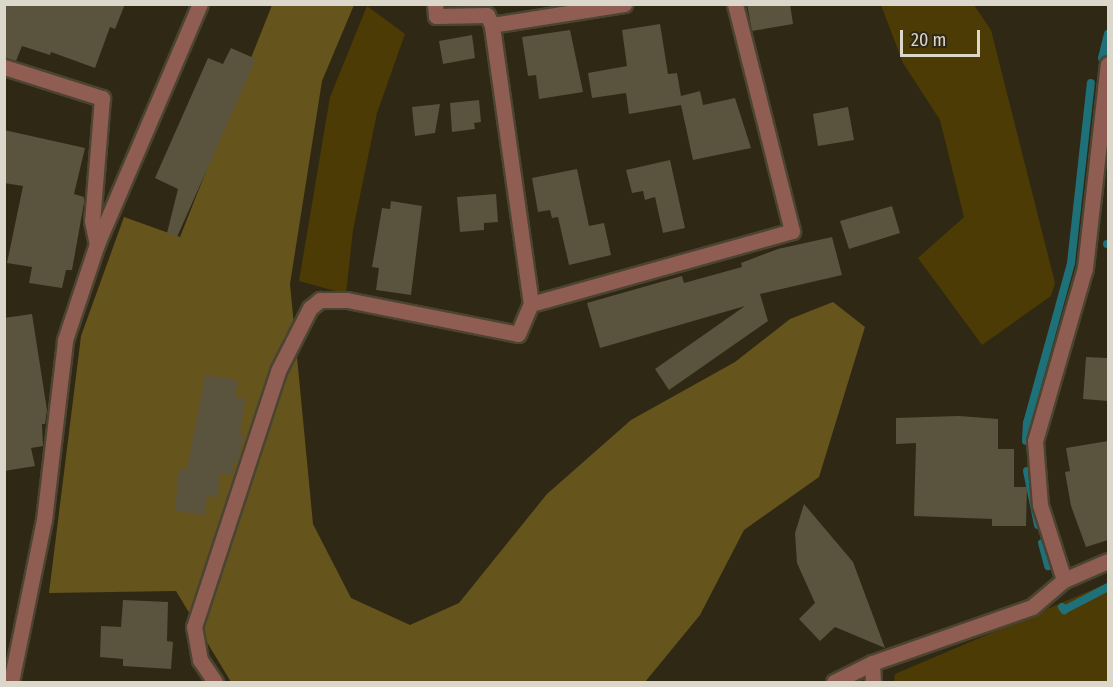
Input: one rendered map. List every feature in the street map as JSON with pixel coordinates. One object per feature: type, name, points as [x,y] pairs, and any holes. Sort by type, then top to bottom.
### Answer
[{"type":"street","points":[[10,682],[44,520],[65,340],[97,244],[200,4]]},
{"type":"street","points":[[215,682],[200,660],[194,627],[278,371],[310,308],[320,300],[347,300],[518,334],[531,304],[492,25],[487,15],[436,16],[435,4]]},
{"type":"street","points":[[492,25],[624,4]]},
{"type":"street","points":[[531,304],[792,231],[735,4]]},
{"type":"street","points":[[1064,580],[1040,505],[1035,441],[1084,268],[1108,64]]},
{"type":"street","points":[[4,67],[102,98],[92,221],[97,244]]},
{"type":"street","points":[[834,682],[872,663],[1032,607],[1064,580],[1108,561]]},
{"type":"street","points":[[872,663],[873,682]]},
{"type":"street","points":[[4,669],[10,682]]},
{"type":"shaded area","points":[[272,5],[354,5],[322,81],[290,284],[313,524],[351,598],[410,625],[459,603],[547,494],[631,420],[735,362],[790,319],[833,302],[865,327],[819,477],[744,530],[700,615],[645,682],[231,682],[176,591],[49,593],[81,336],[124,217],[180,237]]},
{"type":"shaded area","points":[[881,5],[974,5],[991,30],[1055,283],[1051,296],[982,345],[918,258],[964,217],[940,120],[903,63]]},
{"type":"shaded area","points":[[367,6],[405,34],[377,113],[353,230],[346,294],[299,281],[330,97]]},
{"type":"shaded area","points":[[1108,583],[1108,682],[894,682],[895,674]]},
{"type":"building","points":[[4,4],[125,4],[115,29],[110,27],[95,68],[51,52],[50,55],[22,46],[16,61],[4,58]]},
{"type":"building","points":[[747,4],[790,4],[793,24],[752,31]]},
{"type":"building","points":[[660,24],[668,74],[677,73],[681,96],[700,91],[703,105],[735,98],[751,148],[693,160],[681,105],[629,114],[626,93],[592,98],[588,73],[627,66],[622,30]]},
{"type":"building","points":[[570,30],[583,92],[539,99],[536,75],[528,76],[522,37]]},
{"type":"building","points":[[472,35],[475,58],[443,64],[439,41]]},
{"type":"building","points":[[231,48],[256,59],[177,237],[167,233],[178,189],[155,178],[208,58],[223,64]]},
{"type":"building","points":[[479,100],[481,122],[474,123],[475,129],[452,132],[450,103]]},
{"type":"building","points":[[440,104],[435,133],[415,136],[412,107]]},
{"type":"building","points":[[848,107],[854,140],[818,146],[813,114]]},
{"type":"building","points":[[4,130],[85,148],[74,194],[84,197],[84,203],[72,270],[66,270],[62,288],[29,283],[32,267],[7,263],[23,186],[4,183]]},
{"type":"building","points":[[670,160],[685,228],[663,233],[655,197],[645,200],[643,191],[632,193],[626,170]]},
{"type":"building","points":[[577,169],[589,226],[604,223],[611,255],[569,265],[558,217],[552,218],[550,210],[538,212],[532,178]]},
{"type":"building","points":[[496,194],[498,222],[484,223],[484,230],[460,232],[457,197]]},
{"type":"building","points":[[391,201],[422,206],[411,295],[376,290],[379,268],[372,267],[382,208],[390,209]]},
{"type":"building","points":[[892,206],[900,233],[849,249],[840,221]]},
{"type":"building","points":[[832,237],[842,275],[760,294],[768,321],[669,390],[655,369],[745,306],[600,348],[587,303],[682,276],[684,283],[742,267],[741,263],[778,249]]},
{"type":"building","points":[[32,314],[47,410],[45,424],[42,424],[43,446],[31,448],[35,466],[4,471],[4,318]]},
{"type":"building","points":[[1086,357],[1107,358],[1108,401],[1083,399]]},
{"type":"building","points":[[205,375],[238,380],[235,397],[245,399],[240,433],[244,433],[238,463],[234,462],[232,475],[220,473],[218,497],[207,496],[205,515],[175,511],[179,469],[187,470]]},
{"type":"building","points":[[959,416],[998,419],[998,449],[1014,449],[1014,487],[1027,487],[1026,526],[992,526],[992,519],[914,516],[916,443],[896,444],[896,418]]},
{"type":"building","points":[[1108,441],[1108,540],[1086,547],[1071,506],[1065,472],[1070,471],[1066,448]]},
{"type":"building","points":[[804,504],[853,562],[885,648],[835,627],[820,641],[799,619],[815,603],[797,563],[795,533]]},
{"type":"building","points":[[123,600],[168,602],[167,641],[173,642],[171,669],[123,666],[123,659],[100,657],[101,626],[121,627]]},
{"type":"waterway","points":[[1102,58],[1108,34]]},
{"type":"waterway","points":[[1026,441],[1027,423],[1071,263],[1091,83]]},
{"type":"waterway","points":[[1027,471],[1038,525]]},
{"type":"waterway","points":[[1042,543],[1048,566]]},
{"type":"waterway","points":[[1062,607],[1064,610],[1108,587]]}]
